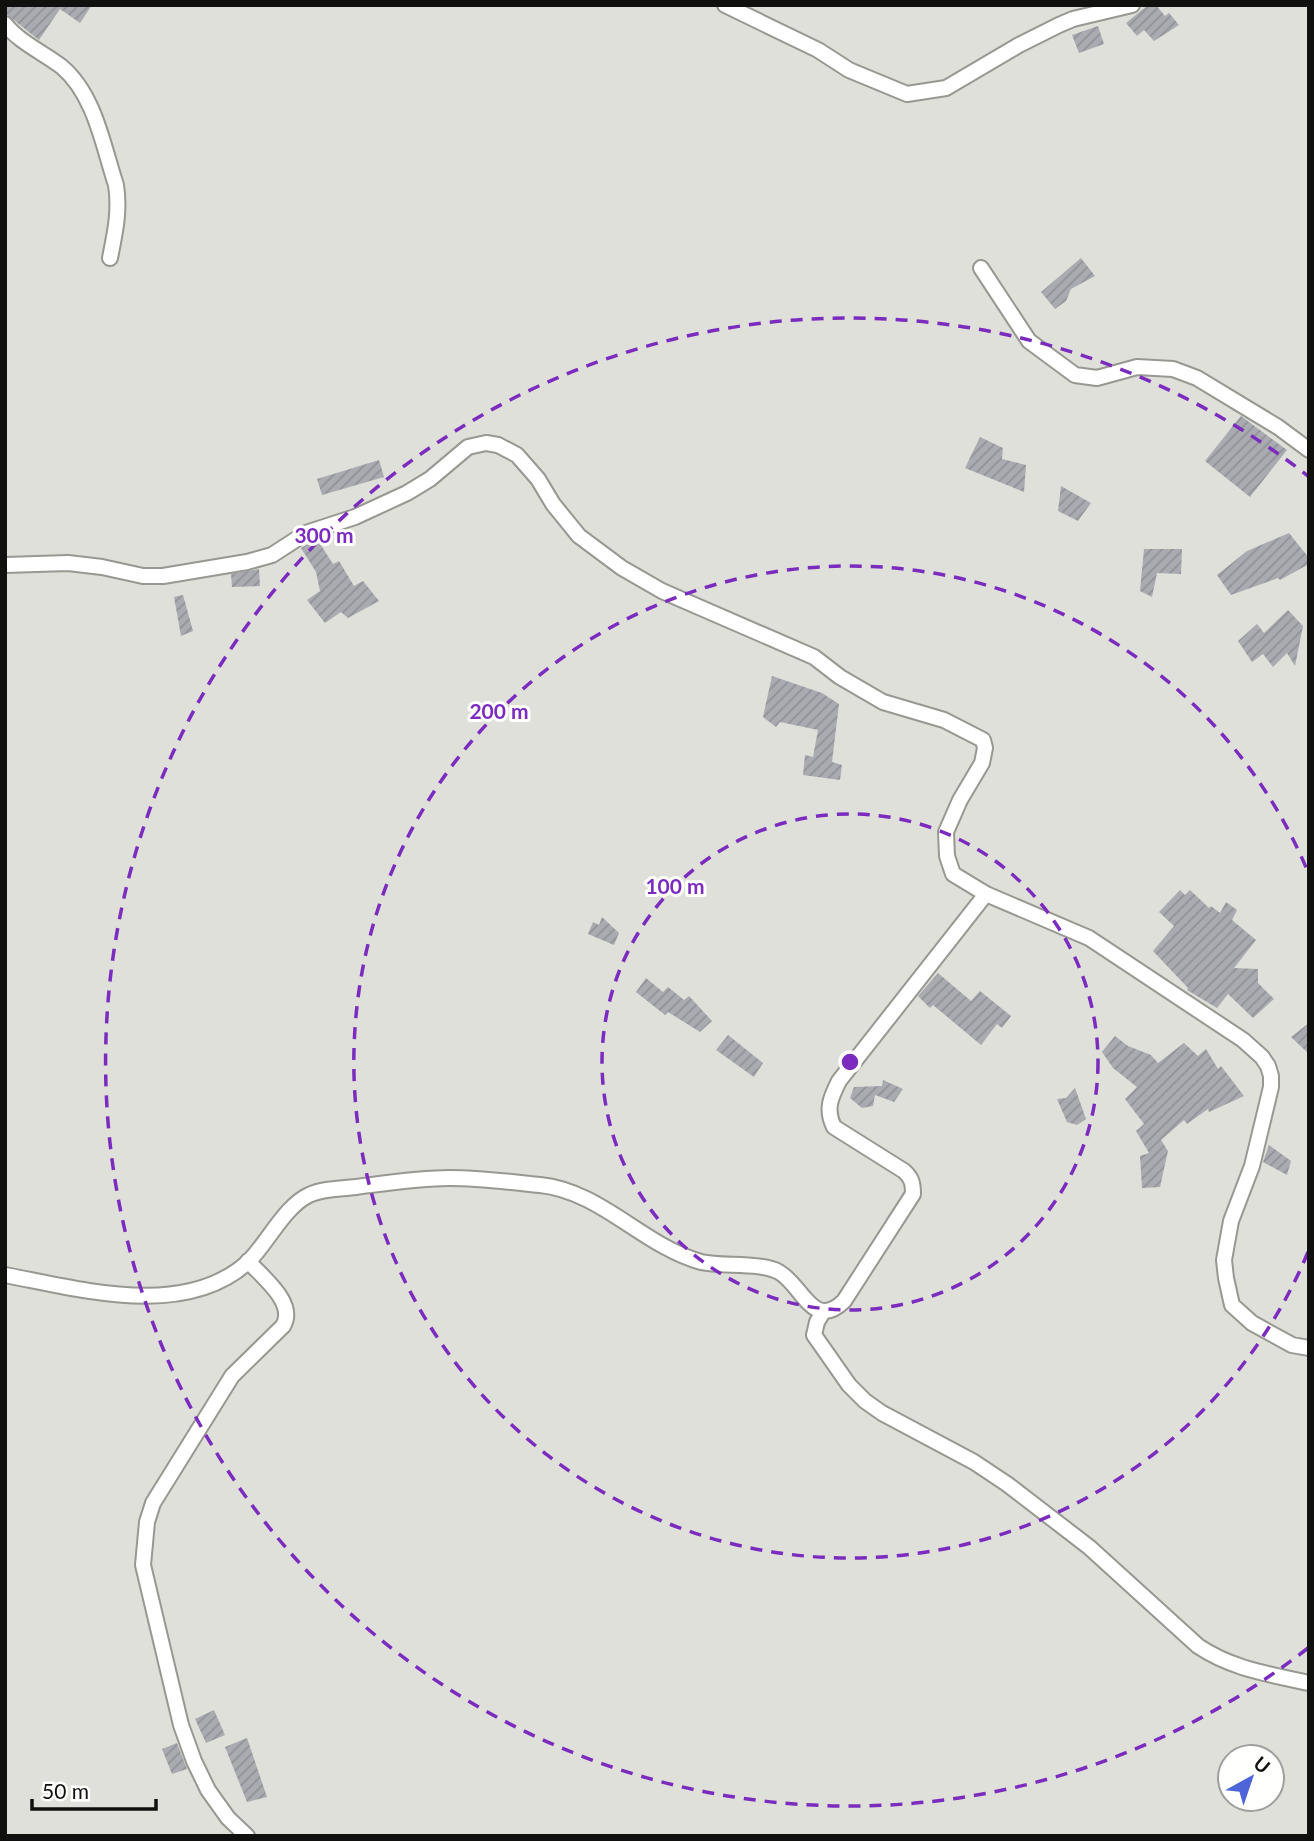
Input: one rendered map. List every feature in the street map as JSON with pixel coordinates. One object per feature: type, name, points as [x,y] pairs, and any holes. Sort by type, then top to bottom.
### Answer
[{"type":"street","points":[[725,5],[818,50],[849,69],[907,94],[946,88],[1059,25],[1132,5]]},
{"type":"street","points":[[5,24],[62,68],[75,80],[84,94],[116,185],[118,218],[110,258]]},
{"type":"street","points":[[981,268],[1029,341],[1075,375],[1097,378],[1137,366],[1173,369],[1197,378],[1269,421],[1309,450]]},
{"type":"street","points":[[5,565],[68,563],[143,576],[163,576],[247,562],[272,555],[306,533],[355,517],[407,493],[430,479],[468,447],[486,443],[498,445],[517,455],[538,479],[553,504],[579,537],[622,568],[662,591],[814,657],[840,677],[883,702],[944,720],[983,740],[985,748],[982,763],[960,800],[946,832],[947,856],[953,873],[986,894],[1089,938],[1243,1040],[1262,1057],[1271,1076],[1268,1103],[1252,1166],[1231,1221],[1224,1260],[1226,1278],[1232,1305],[1252,1323],[1292,1345],[1309,1348]]},
{"type":"street","points":[[5,1275],[121,1296],[142,1296],[215,1284],[248,1261],[301,1200],[321,1191],[442,1178],[544,1185],[563,1189],[701,1262],[779,1272],[815,1308],[830,1312],[844,1301],[913,1194],[913,1185],[911,1177],[904,1171],[834,1127],[829,1117],[828,1105],[839,1081],[986,894]]},
{"type":"street","points":[[247,1836],[228,1818],[208,1790],[194,1761],[181,1725],[143,1565],[147,1522],[153,1503],[232,1376],[288,1318],[280,1297],[248,1261]]},
{"type":"street","points":[[823,1312],[814,1335],[849,1385],[881,1413],[974,1462],[1007,1484],[1090,1548],[1198,1646],[1214,1657],[1232,1665],[1309,1684]]},
{"type":"building","points":[[5,5],[92,5],[80,23],[60,9],[39,40],[5,13]]},
{"type":"building","points":[[1148,5],[1156,5],[1165,16],[1169,13],[1179,25],[1154,41],[1144,30],[1137,36],[1126,23]]},
{"type":"building","points":[[1098,26],[1104,44],[1079,53],[1072,35]]},
{"type":"building","points":[[1081,258],[1095,276],[1071,289],[1066,301],[1055,309],[1041,292]]},
{"type":"building","points":[[1241,416],[1287,450],[1250,497],[1205,461]]},
{"type":"building","points":[[980,437],[1003,448],[1002,459],[1026,465],[1024,492],[965,468]]},
{"type":"building","points":[[379,460],[384,477],[322,495],[317,479]]},
{"type":"building","points":[[1061,486],[1091,503],[1078,521],[1058,511]]},
{"type":"building","points":[[1289,533],[1309,558],[1309,564],[1280,580],[1278,578],[1231,595],[1217,575],[1247,551]]},
{"type":"building","points":[[317,539],[333,564],[339,561],[354,586],[363,581],[379,601],[348,618],[341,612],[325,623],[307,600],[320,591],[316,572],[301,548]]},
{"type":"building","points":[[1144,549],[1182,549],[1181,574],[1157,573],[1152,597],[1140,591]]},
{"type":"building","points":[[259,569],[260,586],[232,587],[231,574]]},
{"type":"building","points":[[183,595],[193,631],[181,636],[174,597]]},
{"type":"building","points":[[1288,610],[1303,626],[1295,666],[1287,653],[1273,667],[1263,654],[1252,662],[1238,641],[1257,624],[1264,633]]},
{"type":"building","points":[[772,676],[822,693],[839,704],[832,762],[842,765],[840,780],[803,775],[805,755],[813,757],[818,730],[780,722],[776,727],[763,717]]},
{"type":"building","points":[[1180,890],[1185,895],[1190,890],[1209,908],[1211,906],[1220,913],[1226,902],[1237,910],[1232,920],[1256,940],[1234,968],[1258,969],[1258,983],[1274,999],[1253,1018],[1228,994],[1217,1008],[1187,990],[1153,951],[1174,926],[1159,912]]},
{"type":"building","points":[[602,917],[619,933],[614,945],[588,934],[593,922],[599,925]]},
{"type":"building","points":[[938,973],[971,1001],[980,991],[1011,1016],[1002,1028],[997,1024],[981,1045],[933,1005],[930,1008],[918,996]]},
{"type":"building","points":[[646,978],[663,992],[668,987],[684,1000],[689,996],[712,1021],[700,1032],[668,1012],[665,1015],[636,992]]},
{"type":"building","points":[[1309,1023],[1309,1054],[1291,1037]]},
{"type":"building","points":[[728,1035],[763,1063],[754,1077],[716,1050]]},
{"type":"building","points":[[1115,1036],[1128,1046],[1151,1055],[1158,1063],[1184,1043],[1198,1056],[1206,1049],[1218,1069],[1221,1066],[1244,1096],[1209,1112],[1208,1109],[1187,1124],[1184,1120],[1161,1140],[1168,1151],[1160,1187],[1142,1188],[1140,1156],[1149,1153],[1136,1131],[1144,1124],[1125,1099],[1137,1087],[1113,1068],[1102,1052]]},
{"type":"building","points":[[883,1080],[903,1089],[894,1102],[875,1095],[873,1106],[862,1108],[850,1098],[854,1087],[882,1086]]},
{"type":"building","points":[[1075,1088],[1086,1119],[1077,1125],[1067,1122],[1057,1099],[1066,1098]]},
{"type":"building","points":[[1269,1145],[1291,1161],[1287,1175],[1263,1162]]},
{"type":"building","points":[[214,1710],[225,1735],[206,1743],[195,1719]]},
{"type":"building","points":[[247,1738],[267,1797],[247,1802],[225,1747]]},
{"type":"building","points":[[177,1743],[187,1769],[172,1774],[162,1749]]}]
